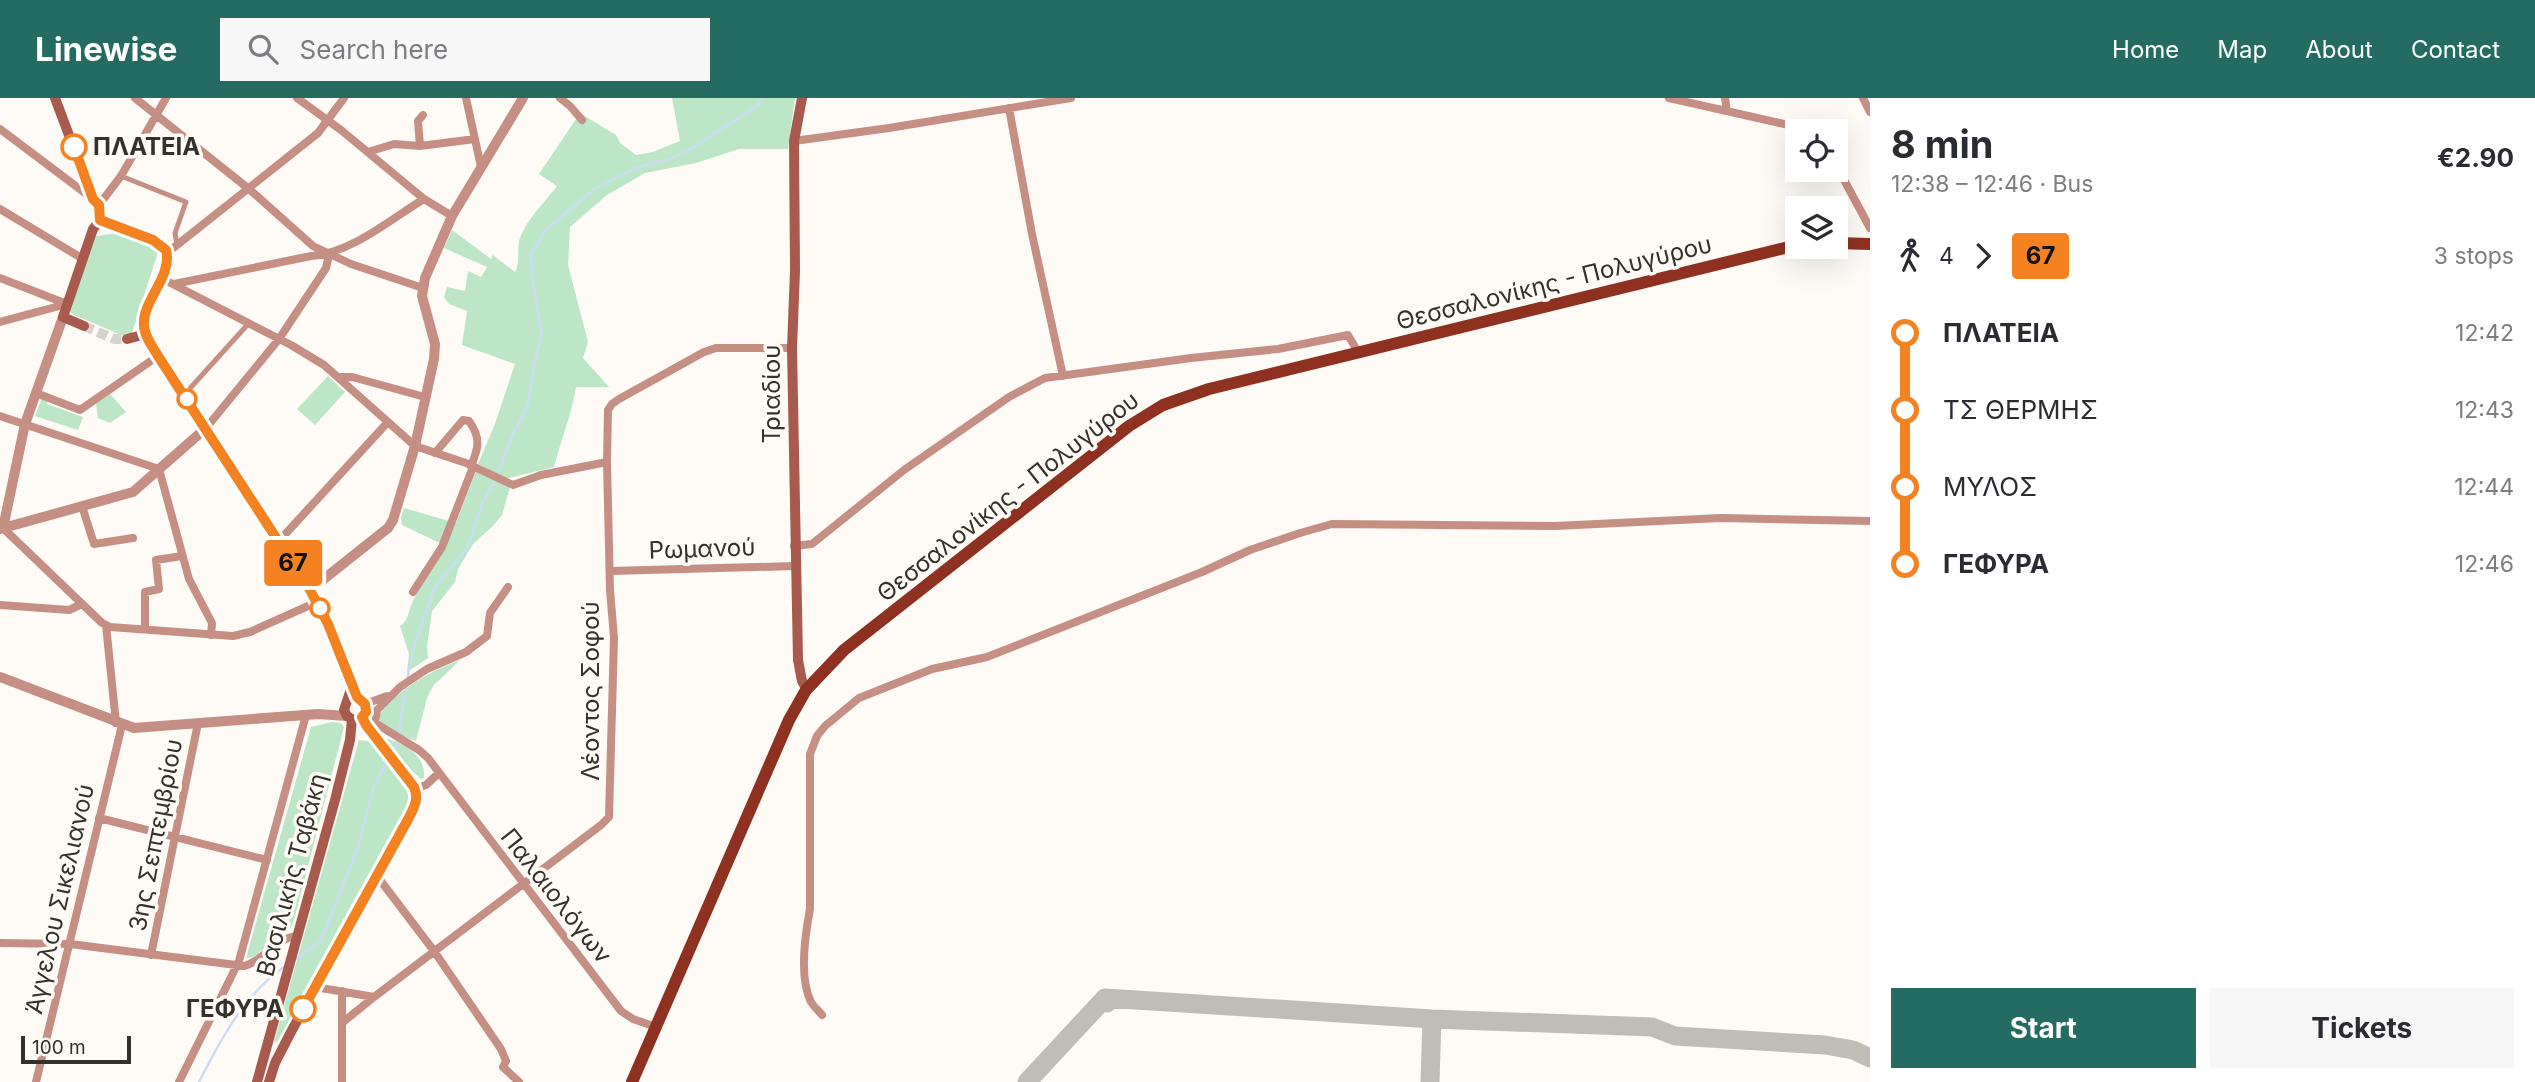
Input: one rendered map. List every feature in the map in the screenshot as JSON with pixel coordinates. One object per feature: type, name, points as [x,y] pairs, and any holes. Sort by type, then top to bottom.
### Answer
[{"type":"main road","points":[[55,98],[96,202],[100,220]]},
{"type":"main road","name":"Τριαδίου","points":[[802,98],[794,141],[795,271],[792,348],[798,664],[807,690]]},
{"type":"main road","points":[[100,220],[153,240],[167,253],[167,261],[144,320],[146,334],[317,602],[349,678],[353,702],[366,712],[354,718]]},
{"type":"main road","points":[[84,326],[63,317],[93,229],[100,220]]},
{"type":"main road","points":[[1848,243],[1870,244]]},
{"type":"main road","name":"Θεσσαλονίκης - Πολυγύρου","points":[[632,1082],[789,720],[807,690],[828,665],[854,642],[1147,414],[1176,400],[1209,389],[1785,248]]},
{"type":"main road","points":[[127,339],[146,334]]},
{"type":"main road","points":[[353,702],[344,710],[385,751],[415,789]]},
{"type":"main road","name":"Βασιλικής Ταβάκη","points":[[257,1082],[347,754],[354,718]]},
{"type":"main road","name":"Βασιλικής Ταβάκη","points":[[269,1082],[275,1063],[315,987],[415,805],[415,789]]},
{"type":"street","points":[[135,98],[249,188],[313,247],[423,288]]},
{"type":"street","points":[[0,129],[96,202],[121,176],[166,98]]},
{"type":"street","points":[[297,98],[424,199],[452,216]]},
{"type":"street","points":[[167,253],[318,133],[344,98]]},
{"type":"street","points":[[466,98],[481,167]]},
{"type":"street","points":[[310,590],[388,528],[395,514],[415,446],[435,351],[423,288],[430,264],[452,216],[523,98]]},
{"type":"street","points":[[560,98],[582,120]]},
{"type":"street","points":[[794,141],[1071,98]]},
{"type":"street","points":[[1669,98],[1785,124]]},
{"type":"street","points":[[1725,98],[1727,111]]},
{"type":"street","points":[[1863,98],[1870,111]]},
{"type":"street","points":[[1009,108],[1032,234],[1063,376]]},
{"type":"street","points":[[420,146],[418,121],[423,115]]},
{"type":"street","points":[[368,152],[394,144],[420,146],[475,139],[492,149]]},
{"type":"street","points":[[121,176],[186,202],[174,233],[177,245]]},
{"type":"street","points":[[1845,182],[1870,228]]},
{"type":"street","points":[[174,284],[311,256],[329,255],[424,199]]},
{"type":"street","points":[[0,209],[83,259]]},
{"type":"street","points":[[1,528],[133,492],[206,428],[279,339],[326,268],[329,255]]},
{"type":"street","points":[[0,278],[67,304]]},
{"type":"street","points":[[161,278],[308,355],[338,377],[415,446],[472,466],[504,483],[513,485],[541,475],[607,462]]},
{"type":"street","points":[[0,322],[67,304]]},
{"type":"street","points":[[1,528],[26,424],[63,317]]},
{"type":"street","points":[[184,395],[249,323]]},
{"type":"street","points":[[794,546],[812,544],[904,470],[1009,397],[1045,378],[1278,349],[1348,335],[1357,352]]},
{"type":"street","name":"Λέοντος Σοφού","points":[[342,1023],[609,817],[614,638],[607,462],[608,410],[611,404],[704,352],[716,348],[792,348]]},
{"type":"street","points":[[36,393],[80,410],[158,356]]},
{"type":"street","points":[[338,377],[352,377],[425,397]]},
{"type":"street","points":[[0,416],[159,469]]},
{"type":"street","points":[[413,592],[442,547],[479,443],[477,432],[469,421],[463,420],[435,453]]},
{"type":"street","points":[[279,541],[387,422]]},
{"type":"street","points":[[159,469],[182,556],[194,589],[212,623],[211,635]]},
{"type":"street","points":[[82,506],[94,544],[133,538]]},
{"type":"street","points":[[822,1015],[811,1002],[806,986],[806,934],[810,909],[810,754],[817,736],[825,726],[859,698],[932,669],[987,657],[1202,572],[1250,550],[1332,524],[1555,526],[1721,519],[1870,520]]},
{"type":"street","points":[[1,528],[106,625],[233,636],[250,632],[317,602]]},
{"type":"street","points":[[145,629],[145,592],[159,589],[156,560],[182,556]]},
{"type":"street","name":"Ρωμανού","points":[[610,571],[795,566]]},
{"type":"street","points":[[318,714],[353,702],[393,694],[427,669],[466,652],[487,636],[490,613],[508,587]]},
{"type":"street","points":[[0,605],[69,610],[82,604]]},
{"type":"street","name":"Άγγελου Σικελιανού","points":[[36,1082],[119,724],[106,625]]},
{"type":"street","points":[[0,677],[119,724],[139,729],[318,714],[354,718]]},
{"type":"street","name":"Παλαιολόγων","points":[[393,694],[375,715],[375,723],[419,750],[439,773],[621,1011],[633,1019],[656,1027]]},
{"type":"street","points":[[179,1082],[237,966],[306,715]]},
{"type":"street","name":"3ης Σεπτεμβρίου","points":[[151,955],[198,723]]},
{"type":"street","points":[[415,789],[426,785],[439,773]]},
{"type":"street","points":[[99,818],[267,860]]},
{"type":"street","points":[[377,876],[434,951],[501,1049],[506,1061],[503,1067],[519,1082]]},
{"type":"street","points":[[0,943],[70,944],[237,966],[252,963],[285,939],[296,941]]},
{"type":"street","points":[[315,987],[374,997]]},
{"type":"street","points":[[342,991],[342,1082]]},
{"type":"green space","points":[[672,98],[795,98],[788,149],[739,149],[696,163],[645,173],[607,195],[570,227],[568,265],[588,342],[583,358],[609,387],[576,387],[554,467],[505,479],[478,464],[515,364],[462,345],[467,311],[449,304],[444,297],[447,287],[465,291],[468,271],[481,277],[487,267],[444,248],[452,230],[491,259],[493,255],[515,272],[523,231],[557,186],[539,174],[580,113],[616,135],[620,143],[636,155],[653,152],[680,141]]},
{"type":"green space","points":[[118,233],[151,245],[158,252],[131,336],[126,337],[72,314],[69,310],[96,236]]},
{"type":"green space","points":[[328,376],[345,392],[315,425],[297,409]]},
{"type":"green space","points":[[110,394],[126,412],[110,423],[98,418],[96,404]]},
{"type":"green space","points":[[42,398],[48,400],[47,404],[83,417],[78,430],[35,416]]},
{"type":"green space","points":[[476,471],[510,487],[502,515],[473,544],[458,569],[455,582],[432,611],[428,658],[407,672],[409,654],[400,626],[446,546],[402,525],[404,508],[456,523]]},
{"type":"green space","points":[[460,660],[433,686],[427,698],[416,741],[398,734],[380,722],[380,714],[406,689]]},
{"type":"green space","points":[[332,722],[341,723],[344,727],[294,920],[291,928],[253,957],[246,958],[311,727]]},
{"type":"green space","points":[[386,738],[407,747],[418,757],[424,770],[424,778],[421,779],[399,759]]},
{"type":"green space","points":[[359,740],[368,741],[381,753],[407,789],[407,805],[277,1042],[274,1042]]},
{"type":"waterway","points":[[498,474],[512,436],[528,405],[542,333],[533,284],[531,254],[545,231],[593,190],[635,168],[670,159],[694,147],[757,106],[763,98]]},
{"type":"waterway","points":[[407,680],[413,649],[435,587],[468,547],[483,502],[495,480]]},
{"type":"waterway","points":[[393,751],[397,744],[406,686]]},
{"type":"waterway","points":[[296,959],[321,941],[358,848],[374,786],[389,757]]},
{"type":"waterway","points":[[199,1082],[245,1004],[284,967]]},
{"type":"taxiway","points":[[1105,998],[1432,1019],[1652,1027],[1675,1036],[1825,1045],[1853,1050],[1870,1058]]},
{"type":"taxiway","points":[[1027,1082],[1105,998],[1107,1003]]},
{"type":"taxiway","points":[[1430,1022],[1432,1019],[1430,1082]]},
{"type":"tunnel","points":[[84,326],[114,339],[127,339]]},
{"type":"bus line","name":"67","points":[[74,147],[93,199],[99,205],[100,220],[153,240],[166,250],[167,264],[144,320],[146,334],[310,590],[328,624],[357,697],[364,701],[366,712],[362,717],[366,725],[417,794],[417,800],[406,823],[303,1009]]},
{"type":"place","name":"ΠΛΑΤΕΙΑ","points":[[74,147]]},
{"type":"place","name":"ΓΕΦΥΡΑ","points":[[303,1009]]}]
